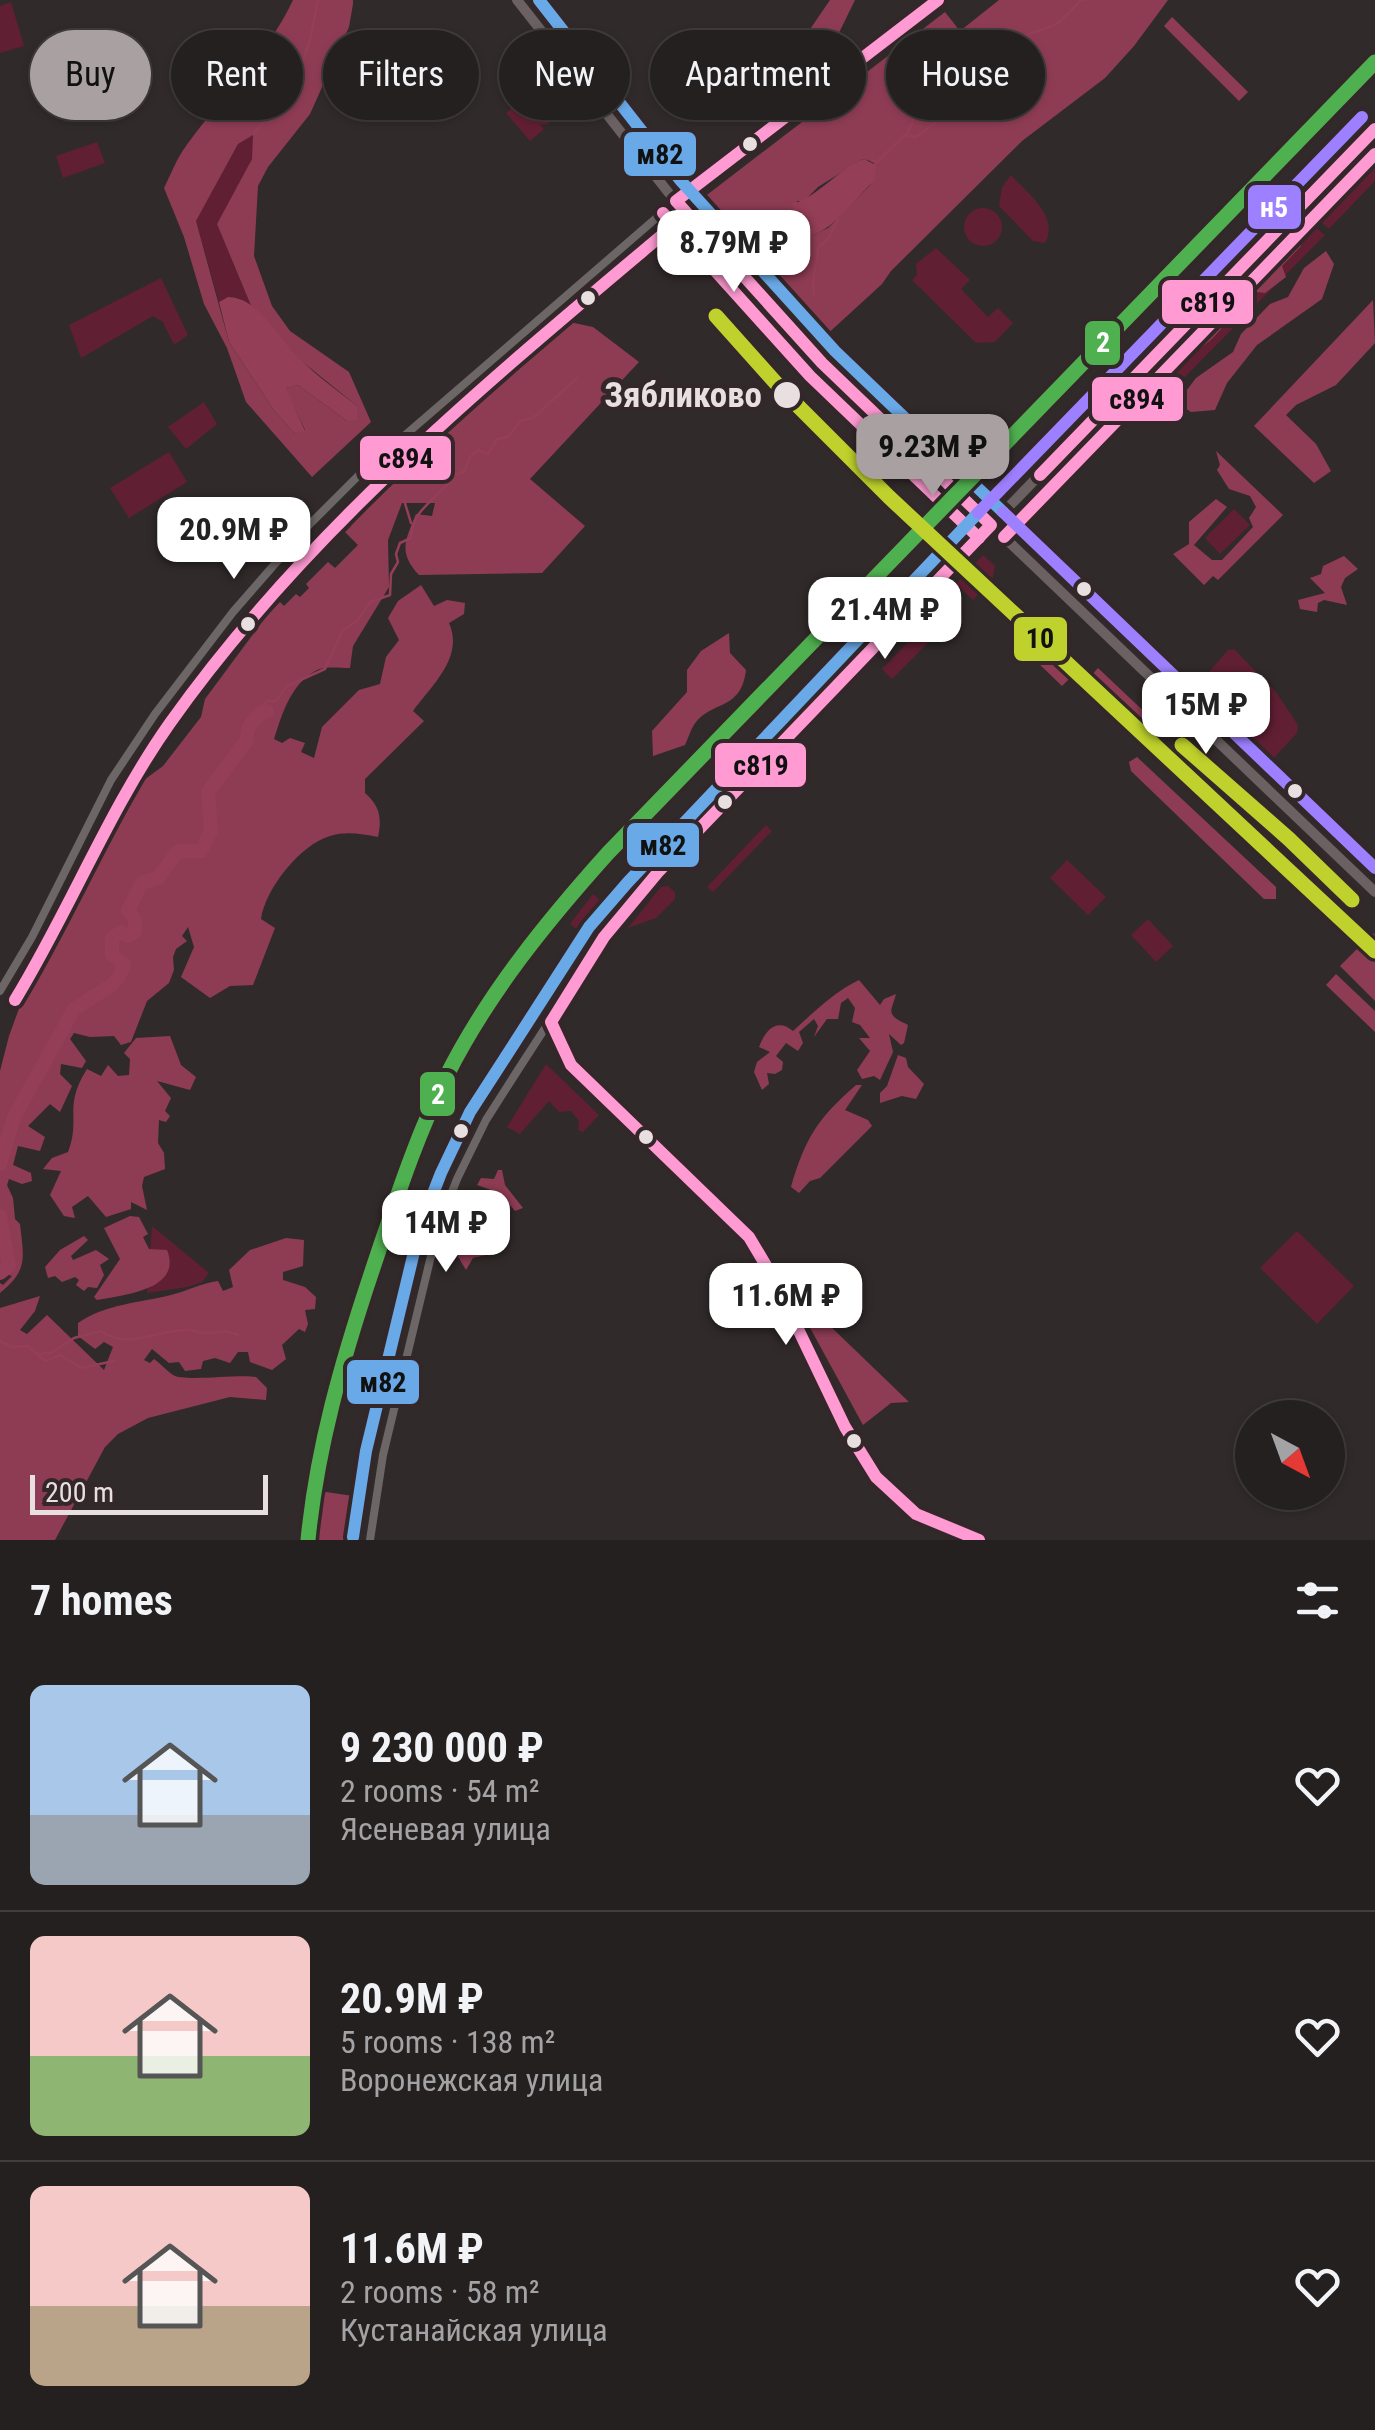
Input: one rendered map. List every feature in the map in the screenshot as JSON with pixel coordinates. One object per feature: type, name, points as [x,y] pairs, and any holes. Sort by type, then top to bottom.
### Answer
[{"type":"main road","points":[[517,0],[676,201],[822,363],[1375,892]]},
{"type":"main road","points":[[991,525],[1375,129]]},
{"type":"street","points":[[0,991],[32,937],[111,780],[194,660],[262,578],[360,475],[676,201],[938,0]]},
{"type":"street","points":[[370,1540],[383,1455],[440,1220],[486,1120],[604,937],[660,872],[991,525]]},
{"type":"street","points":[[551,1022],[571,1065],[749,1237],[845,1427],[876,1477],[916,1514],[979,1540]]},
{"type":"shaded area","points":[[293,0],[353,0],[348,30],[323,30],[323,85],[310,114],[268,167],[258,186],[254,256],[272,306],[290,331],[349,372],[371,422],[312,477],[246,402],[227,348],[204,304],[164,188],[186,146],[207,120],[303,120],[303,30],[275,30]],"holes":[[[253,135],[252,159],[217,224],[252,308],[299,359],[357,406],[347,421],[298,385],[285,388],[305,430],[295,434],[273,409],[229,342],[196,221],[238,144]]]},
{"type":"shaded area","points":[[830,0],[855,0],[840,30],[809,30]]},
{"type":"shaded area","points":[[999,0],[1168,0],[1105,78],[1022,141],[882,284],[823,338],[703,198],[804,120],[866,120],[866,73],[886,57],[886,120],[1045,120],[1045,30],[961,30]],"holes":[[[863,159],[874,162],[871,184],[828,228],[813,235],[801,226],[797,201],[804,201],[818,187]]]},
{"type":"shaded area","points":[[11,2],[24,46],[0,53],[0,6]]},
{"type":"shaded area","points":[[945,12],[959,30],[922,30]]},
{"type":"shaded area","points":[[1172,17],[1248,92],[1239,101],[1164,26]]},
{"type":"shaded area","points":[[512,120],[536,120],[539,123],[537,120],[552,120],[540,125],[544,129],[530,141]]},
{"type":"shaded area","points":[[254,134],[252,159],[217,224],[252,308],[237,298],[219,302],[196,221],[238,144]]},
{"type":"shaded area","points":[[97,142],[105,163],[63,178],[56,156]]},
{"type":"shaded area","points":[[1375,146],[1375,181],[1329,229],[1313,215],[1314,209]]},
{"type":"shaded area","points":[[864,159],[876,165],[875,180],[830,225],[813,235],[802,232],[792,204]]},
{"type":"shaded area","points":[[1011,175],[1045,215],[1049,233],[1045,243],[1033,241],[999,206],[1002,187]]},
{"type":"shaded area","points":[[983,208],[996,214],[1002,227],[996,240],[983,246],[970,240],[964,227],[970,214]]},
{"type":"shaded area","points":[[1310,223],[1325,235],[1165,397],[1150,386]]},
{"type":"shaded area","points":[[1299,240],[1301,246],[1282,266],[1286,277],[1265,293],[1257,292],[1244,302],[1212,338],[1193,351],[1190,348],[1198,339]]},
{"type":"shaded area","points":[[936,248],[970,280],[961,289],[988,317],[998,308],[1013,323],[995,342],[976,343],[912,280],[917,275],[916,264]]},
{"type":"shaded area","points":[[1326,251],[1334,264],[1322,299],[1257,345],[1227,383],[1215,410],[1191,412],[1177,403],[1196,378],[1233,352],[1241,334],[1270,304],[1288,297],[1304,268]]},
{"type":"shaded area","points":[[161,278],[188,335],[174,345],[163,322],[153,316],[81,358],[69,325]]},
{"type":"shaded area","points":[[228,297],[259,312],[300,359],[357,406],[357,420],[347,421],[298,385],[286,388],[305,431],[295,434],[273,409],[229,342],[219,302]]},
{"type":"shaded area","points":[[1373,300],[1375,343],[1336,385],[1296,405],[1286,415],[1316,444],[1331,471],[1314,483],[1254,426]]},
{"type":"shaded area","points":[[560,320],[593,327],[639,362],[530,479],[585,526],[542,573],[419,575],[408,560],[407,539],[416,514],[432,516],[435,503],[402,503],[388,540],[389,587],[353,646],[350,668],[321,669],[300,683],[274,739],[282,743],[290,738],[305,743],[301,752],[314,758],[322,727],[359,690],[380,684],[386,657],[399,640],[388,618],[398,601],[421,585],[434,606],[447,600],[465,603],[464,614],[449,623],[453,647],[444,670],[413,711],[424,721],[365,779],[365,793],[379,813],[378,837],[348,833],[330,836],[308,848],[286,869],[264,907],[261,919],[275,928],[253,985],[230,986],[210,998],[181,977],[194,947],[188,927],[182,936],[187,941],[176,949],[173,957],[169,983],[147,1001],[131,1042],[121,1045],[114,1036],[74,1033],[70,1039],[86,1061],[82,1068],[61,1064],[60,1074],[72,1086],[60,1112],[50,1104],[28,1126],[45,1137],[40,1151],[18,1146],[13,1165],[31,1173],[32,1181],[22,1184],[9,1179],[7,1185],[15,1219],[20,1224],[22,1263],[0,1293],[0,1283],[3,1285],[12,1276],[0,1272],[0,1071],[9,1036],[28,984],[49,954],[144,780],[163,766],[201,717],[205,699],[268,614],[280,602],[284,606],[296,594],[300,597],[309,588],[306,584],[328,562],[335,568],[358,545],[345,532],[351,526],[348,522],[364,508],[360,503],[384,480],[381,475]]},
{"type":"shaded area","points":[[204,402],[217,424],[186,449],[168,427]]},
{"type":"shaded area","points":[[1216,451],[1283,515],[1218,580],[1213,576],[1204,585],[1173,554],[1189,544],[1189,522],[1216,499],[1227,507],[1194,545],[1212,560],[1222,560],[1253,527],[1249,518],[1256,507],[1250,496],[1229,489],[1217,470],[1220,465]]},
{"type":"shaded area","points":[[169,452],[187,482],[129,518],[110,488]]},
{"type":"shaded area","points":[[1234,509],[1250,525],[1220,554],[1205,538]]},
{"type":"shaded area","points":[[983,555],[995,566],[992,581],[973,600],[956,584]]},
{"type":"shaded area","points":[[1344,556],[1358,569],[1345,578],[1341,587],[1347,605],[1324,600],[1318,603],[1317,612],[1300,609],[1298,600],[1325,593],[1310,578],[1321,574],[1323,566]]},
{"type":"shaded area","points":[[1026,624],[1075,673],[1062,686],[1012,638]]},
{"type":"shaded area","points":[[729,633],[730,653],[746,670],[739,692],[703,715],[685,745],[653,756],[652,731],[687,692],[687,670],[701,651]]},
{"type":"shaded area","points":[[917,633],[928,643],[892,679],[882,669]]},
{"type":"shaded area","points":[[1234,649],[1276,692],[1298,725],[1297,733],[1272,760],[1195,688],[1228,650]]},
{"type":"shaded area","points":[[1098,668],[1152,719],[1144,727],[1090,677]]},
{"type":"shaded area","points":[[1137,757],[1276,887],[1276,899],[1264,899],[1131,771],[1129,762]]},
{"type":"shaded area","points":[[766,825],[772,831],[713,892],[707,887]]},
{"type":"shaded area","points":[[1067,860],[1106,897],[1088,915],[1050,878]]},
{"type":"shaded area","points":[[668,886],[675,892],[675,899],[656,918],[628,928],[661,887]]},
{"type":"shaded area","points":[[593,894],[607,906],[584,935],[570,924]]},
{"type":"shaded area","points":[[1148,919],[1173,946],[1156,962],[1131,935]]},
{"type":"shaded area","points":[[1375,935],[1375,1001],[1340,966]]},
{"type":"shaded area","points":[[1336,974],[1375,1011],[1375,1032],[1326,985]]},
{"type":"shaded area","points":[[859,980],[880,1005],[896,994],[891,1012],[908,1025],[901,1045],[889,1034],[893,1052],[880,1080],[874,1076],[862,1079],[857,1070],[870,1051],[859,1038],[870,1038],[860,1025],[852,1022],[855,1008],[848,998],[841,1003],[838,1019],[827,1019],[814,1037],[818,1026],[814,1019],[799,1032],[803,1043],[798,1051],[786,1043],[776,1056],[783,1062],[782,1070],[767,1073],[769,1084],[762,1090],[754,1072],[757,1062],[770,1052],[759,1047],[768,1031],[781,1025],[793,1031],[833,996]]},
{"type":"shaded area","points":[[170,1036],[181,1065],[196,1077],[190,1090],[157,1081],[171,1098],[165,1111],[170,1116],[166,1122],[159,1120],[158,1143],[164,1153],[165,1169],[144,1177],[147,1210],[131,1202],[131,1209],[106,1217],[88,1196],[72,1207],[75,1218],[64,1216],[50,1195],[61,1171],[43,1169],[52,1158],[68,1152],[76,1093],[87,1069],[101,1076],[108,1065],[118,1076],[129,1075],[130,1059],[124,1053],[136,1038]]},
{"type":"shaded area","points":[[898,1055],[906,1058],[908,1067],[924,1084],[916,1099],[902,1096],[880,1103],[880,1093],[887,1086]]},
{"type":"shaded area","points":[[546,1064],[599,1115],[583,1132],[578,1130],[579,1121],[571,1111],[559,1112],[549,1101],[520,1134],[507,1127]]},
{"type":"shaded area","points":[[856,1085],[862,1085],[845,1110],[868,1120],[872,1126],[820,1178],[810,1181],[799,1193],[791,1187],[807,1143],[831,1109]]},
{"type":"shaded area","points":[[502,1170],[505,1185],[523,1208],[515,1211],[506,1200],[497,1209],[485,1210],[493,1226],[506,1233],[500,1241],[494,1241],[488,1249],[490,1254],[473,1258],[466,1270],[457,1255],[457,1245],[470,1238],[476,1216],[468,1207],[478,1195],[497,1192],[477,1185],[481,1178],[494,1179]]},
{"type":"shaded area","points":[[130,1216],[139,1217],[148,1234],[143,1237],[149,1249],[167,1250],[170,1263],[166,1274],[159,1282],[135,1293],[97,1300],[94,1297],[120,1259],[104,1228]]},
{"type":"shaded area","points":[[152,1226],[209,1273],[202,1282],[147,1293]]},
{"type":"shaded area","points":[[1297,1231],[1354,1286],[1317,1324],[1260,1268]]},
{"type":"shaded area","points":[[84,1236],[88,1240],[71,1256],[73,1260],[96,1250],[109,1259],[100,1265],[104,1275],[97,1288],[84,1291],[76,1285],[79,1280],[75,1277],[62,1282],[55,1276],[48,1278],[45,1267],[60,1250]]},
{"type":"shaded area","points":[[286,1238],[304,1240],[303,1266],[283,1272],[283,1280],[305,1287],[316,1297],[315,1309],[305,1310],[305,1332],[299,1329],[282,1345],[286,1359],[272,1370],[250,1362],[248,1352],[238,1352],[230,1363],[215,1358],[203,1361],[201,1369],[185,1371],[179,1362],[169,1363],[152,1349],[144,1360],[150,1363],[154,1359],[179,1377],[256,1377],[267,1388],[266,1400],[230,1397],[148,1418],[118,1434],[105,1447],[55,1540],[0,1540],[0,1308],[40,1296],[35,1311],[20,1330],[27,1334],[47,1315],[104,1370],[113,1347],[104,1342],[95,1349],[78,1336],[78,1323],[111,1308],[212,1282],[218,1281],[223,1291],[233,1287],[229,1270],[250,1250]]},
{"type":"shaded area","points":[[800,1297],[909,1402],[891,1403],[863,1425],[795,1300]]},
{"type":"shaded area","points":[[326,1492],[353,1496],[345,1528],[351,1540],[315,1540],[305,1525],[314,1498]]},
{"type":"waterway","points":[[254,134],[295,84],[318,0]]},
{"type":"waterway","points":[[872,161],[877,162],[908,132],[917,111],[960,78],[976,55],[990,52],[1000,41],[1010,42],[1016,36],[1021,38],[1055,25],[1081,0]]},
{"type":"waterway","points":[[904,135],[916,137],[936,120]]},
{"type":"waterway","points":[[814,294],[818,248],[829,238],[838,219]]},
{"type":"waterway","points":[[254,718],[253,711],[268,701],[276,701],[287,686],[325,669],[342,631],[358,620],[370,602],[390,595],[400,543],[411,538],[421,511],[454,475],[464,472],[470,457],[478,450],[488,454],[497,439],[508,437],[520,421],[533,418],[577,378]]},
{"type":"waterway","points":[[404,500],[411,523]]},
{"type":"waterway","points":[[0,1164],[14,1117],[74,1009],[119,977],[124,964],[112,955],[112,938],[121,932],[128,936],[135,931],[135,920],[128,910],[142,883],[158,878],[178,851],[201,851],[211,831],[208,792],[247,740],[252,722],[267,711]]},
{"type":"waterway","points":[[0,1216],[9,1266],[0,1273]]},
{"type":"waterway","points":[[0,1341],[12,1347],[29,1346],[36,1354],[51,1353],[74,1338],[101,1331],[121,1339],[187,1330],[238,1335]]},
{"type":"waterway","points":[[38,1355],[45,1361],[60,1355],[81,1368],[114,1361]]},
{"type":"metro line","name":"2","points":[[308,1540],[324,1438],[341,1372],[406,1173],[463,1044],[520,958],[608,853],[1375,62]]},
{"type":"transit line","name":"м82","points":[[539,0],[681,181],[835,351],[1003,512]]},
{"type":"transit line","name":"с819","points":[[676,201],[938,0]]},
{"type":"transit line","name":"н5","points":[[978,513],[1362,117]]},
{"type":"transit line","name":"с819","points":[[1040,475],[1375,129]]},
{"type":"transit line","name":"с894","points":[[1004,537],[1375,154]]},
{"type":"transit line","name":"с819","points":[[676,201],[822,363],[991,525]]},
{"type":"transit line","name":"с894","points":[[663,213],[810,376],[979,538]]},
{"type":"transit line","name":"с894","points":[[15,1000],[148,756],[225,650],[284,581],[412,452],[687,214]]},
{"type":"transit line","name":"10","points":[[716,316],[783,391],[889,497],[1375,951]]},
{"type":"transit line","name":"н5","points":[[1003,512],[1375,868]]},
{"type":"transit line","name":"м82","points":[[353,1537],[366,1451],[420,1227],[470,1112],[589,927],[978,513]]},
{"type":"transit line","name":"с819","points":[[551,1022],[604,937],[659,871],[991,525]]},
{"type":"transit line","name":"10","points":[[1182,745],[1352,900]]},
{"type":"transit line","name":"с819","points":[[551,1022],[571,1065],[749,1237],[774,1279],[845,1427],[876,1477],[916,1514],[979,1540]]},
{"type":"place","name":"Зябликово","points":[[787,395]]}]
